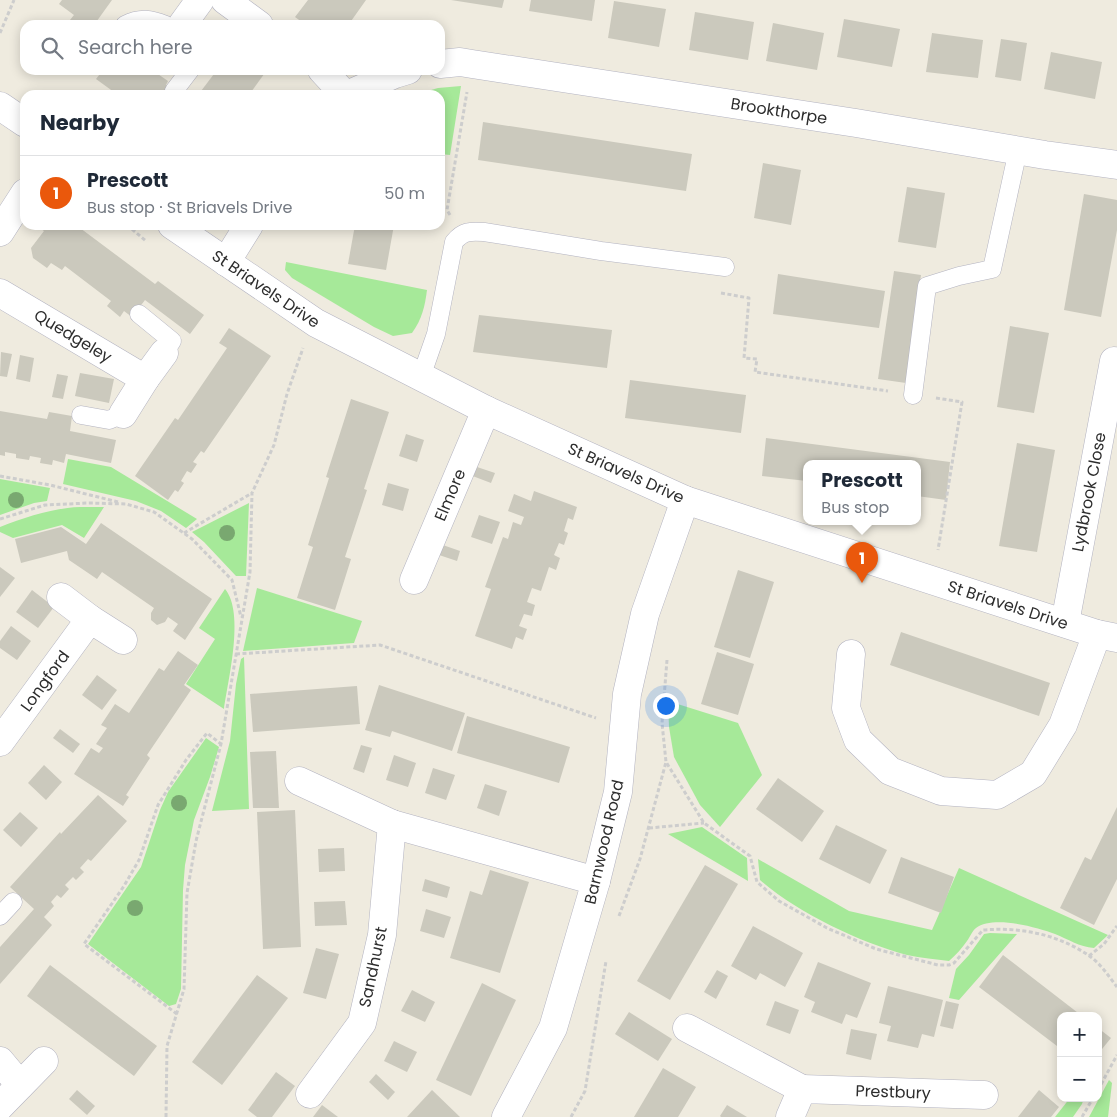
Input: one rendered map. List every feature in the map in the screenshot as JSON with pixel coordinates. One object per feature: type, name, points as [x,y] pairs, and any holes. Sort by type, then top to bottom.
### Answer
[{"type":"street","points":[[183,20],[200,0]]},
{"type":"street","points":[[225,0],[253,20]]},
{"type":"street","name":"Brookthorpe","points":[[445,64],[460,62],[1117,165]]},
{"type":"street","points":[[327,75],[341,90]]},
{"type":"street","points":[[358,90],[393,75]]},
{"type":"street","points":[[0,106],[20,120]]},
{"type":"street","points":[[0,232],[20,202]]},
{"type":"street","name":"St Briavels Drive","points":[[179,230],[316,323],[486,410],[685,500],[1107,636]]},
{"type":"street","points":[[226,262],[246,230]]},
{"type":"street","name":"Quedgeley","points":[[0,294],[145,379]]},
{"type":"street","points":[[123,414],[164,353]]},
{"type":"street","name":"Lydbrook Close","points":[[1064,623],[1114,361]]},
{"type":"street","name":"Elmore","points":[[414,580],[486,410]]},
{"type":"street","name":"Barnwood Road","points":[[506,1117],[553,1028],[596,881],[618,792],[627,694],[645,614],[685,500]]},
{"type":"street","points":[[61,597],[90,619],[123,640]]},
{"type":"street","name":"Longford","points":[[0,742],[90,619]]},
{"type":"street","points":[[851,654],[846,708],[858,740],[890,771],[941,791],[997,795],[1033,774],[1063,725],[1107,636]]},
{"type":"street","points":[[299,781],[392,824],[596,881]]},
{"type":"street","name":"Sandhurst","points":[[310,1094],[362,1023],[382,935],[392,824]]},
{"type":"street","name":"Prestbury","points":[[687,1028],[802,1089],[984,1095]]},
{"type":"street","points":[[0,1061],[20,1085]]},
{"type":"street","points":[[0,1106],[44,1061]]},
{"type":"street","points":[[790,1117],[802,1089]]},
{"type":"lane","points":[[136,20],[156,20]]},
{"type":"lane","points":[[175,90],[186,75]]},
{"type":"lane","points":[[913,395],[927,286],[959,276],[992,269],[1018,150]]},
{"type":"lane","points":[[421,377],[436,334],[454,242],[461,234],[470,231],[484,232],[601,251],[724,267]]},
{"type":"lane","points":[[139,314],[172,341],[164,353]]},
{"type":"lane","points":[[81,415],[110,420],[123,414]]},
{"type":"lane","points":[[0,916],[13,902]]},
{"type":"path","points":[[0,33],[14,0]]},
{"type":"path","points":[[461,234],[447,210],[472,64]]},
{"type":"path","points":[[724,267],[719,293],[750,298],[744,358],[756,359],[755,372],[962,402],[933,581]]},
{"type":"path","points":[[166,1117],[168,1046],[184,989],[187,893],[196,841],[221,744],[250,572],[252,493],[274,445],[290,385],[303,348],[316,323]]},
{"type":"path","points":[[0,476],[50,485],[154,512],[192,539],[232,580],[241,619]]},
{"type":"path","points":[[184,533],[252,493]]},
{"type":"path","points":[[0,519],[45,505],[126,504]]},
{"type":"path","points":[[236,654],[380,646],[624,727]]},
{"type":"path","points":[[618,921],[640,859],[666,762],[662,722],[668,660]]},
{"type":"path","points":[[177,1014],[84,944],[124,886],[135,866],[158,805],[186,760],[207,733],[221,744]]},
{"type":"path","points":[[666,762],[704,823],[750,856],[756,882],[779,901],[827,928],[876,949],[938,965],[954,963],[984,930],[1003,928],[1038,933],[1066,943],[1089,956],[1104,970],[1117,987]]},
{"type":"path","points":[[649,828],[704,823]]},
{"type":"path","points":[[1089,956],[1104,944],[1117,926]]},
{"type":"path","points":[[571,1117],[585,1091],[607,954]]},
{"type":"path","points":[[1102,1083],[1117,1055]]},
{"type":"path","points":[[1082,1117],[1091,1102]]},
{"type":"green space","points":[[461,86],[450,155],[445,154],[445,90],[431,90]]},
{"type":"green space","points":[[286,262],[427,290],[421,317],[412,333],[393,336],[374,327],[292,278],[285,270]]},
{"type":"green space","points":[[68,459],[111,467],[197,519],[186,528],[161,511],[136,501],[63,484]]},
{"type":"green space","points":[[0,479],[50,488],[47,501],[34,503],[0,515]]},
{"type":"green space","points":[[249,503],[246,576],[236,576],[192,532]]},
{"type":"green space","points":[[104,507],[84,538],[62,525],[13,538],[0,532],[0,527],[30,517],[60,509]]},
{"type":"green space","points":[[257,588],[362,621],[354,643],[243,651]]},
{"type":"green space","points":[[225,589],[231,600],[235,630],[224,709],[186,684],[215,639],[199,628]]},
{"type":"green space","points":[[244,657],[249,809],[212,811],[230,741],[236,684],[241,659]]},
{"type":"green space","points":[[668,701],[738,723],[762,775],[720,827],[700,805],[674,757],[669,727]]},
{"type":"green space","points":[[206,738],[219,747],[194,820],[185,865],[181,989],[176,1004],[169,1006],[88,944],[141,867],[168,792]]},
{"type":"green space","points":[[702,827],[747,858],[748,881],[668,834]]},
{"type":"green space","points":[[758,859],[849,911],[932,930],[959,868],[1108,935],[1094,948],[1078,944],[1037,928],[993,922],[976,928],[961,949],[949,961],[907,955],[849,934],[792,904],[760,880]]},
{"type":"green space","points":[[984,934],[1017,934],[959,1000],[949,998],[956,969]]},
{"type":"green space","points":[[1109,1080],[1112,1083],[1108,1117],[1089,1117],[1097,1102],[1102,1102],[1102,1093]]},
{"type":"green space","points":[[1067,1102],[1083,1102],[1073,1117],[1055,1117]]},
{"type":"building","points":[[62,0],[112,0],[98,20],[70,20],[74,15],[59,4]]},
{"type":"building","points":[[308,0],[366,0],[352,20],[299,20],[295,17]]},
{"type":"building","points":[[451,0],[504,0],[502,8]]},
{"type":"building","points":[[531,0],[595,0],[592,21],[529,11]]},
{"type":"building","points":[[614,1],[666,9],[659,47],[608,38]]},
{"type":"building","points":[[695,12],[754,22],[748,60],[689,50]]},
{"type":"building","points":[[844,19],[900,29],[892,67],[837,57]]},
{"type":"building","points":[[773,23],[824,33],[817,70],[766,61]]},
{"type":"building","points":[[932,33],[983,40],[978,78],[926,72]]},
{"type":"building","points":[[1001,39],[1027,43],[1021,81],[995,77]]},
{"type":"building","points":[[1051,52],[1102,62],[1095,99],[1044,89]]},
{"type":"building","points":[[99,75],[159,75],[168,81],[166,85],[172,90],[111,90],[96,79]]},
{"type":"building","points":[[213,75],[263,75],[253,90],[202,90]]},
{"type":"building","points":[[483,122],[692,154],[686,191],[478,160]]},
{"type":"building","points":[[763,163],[801,170],[791,225],[754,218]]},
{"type":"building","points":[[907,187],[945,193],[936,248],[898,242]]},
{"type":"building","points":[[1084,194],[1117,200],[1117,230],[1101,317],[1064,310]]},
{"type":"building","points":[[42,230],[83,230],[155,284],[158,281],[204,315],[190,334],[145,300],[132,317],[124,311],[120,317],[107,306],[111,301],[65,266],[62,270],[51,263],[47,268],[33,258],[31,248],[44,231]]},
{"type":"building","points":[[354,230],[393,230],[386,270],[348,264]]},
{"type":"building","points":[[894,271],[921,275],[906,383],[878,379]]},
{"type":"building","points":[[778,274],[885,291],[879,328],[773,314]]},
{"type":"building","points":[[479,315],[612,330],[607,368],[473,352]]},
{"type":"building","points":[[1010,326],[1049,333],[1034,413],[997,407]]},
{"type":"building","points":[[229,328],[271,356],[204,453],[201,451],[193,462],[197,464],[191,473],[187,471],[181,481],[184,483],[178,492],[175,490],[168,500],[135,476],[175,418],[178,420],[227,348],[219,343]]},
{"type":"building","points":[[1,352],[12,354],[7,377],[0,376]]},
{"type":"building","points":[[20,355],[34,358],[30,382],[16,379]]},
{"type":"building","points":[[80,373],[114,379],[109,403],[75,396]]},
{"type":"building","points":[[57,374],[68,376],[63,399],[52,397]]},
{"type":"building","points":[[630,380],[746,395],[741,433],[625,418]]},
{"type":"building","points":[[351,399],[389,412],[364,489],[367,490],[345,557],[351,559],[335,610],[297,598],[313,547],[308,545],[329,478],[326,477]]},
{"type":"building","points":[[0,411],[47,419],[49,412],[72,416],[70,431],[116,440],[111,463],[66,454],[64,463],[53,460],[52,465],[40,463],[41,458],[30,456],[29,460],[16,458],[16,454],[5,452],[5,456],[0,455]]},
{"type":"building","points":[[406,434],[424,440],[417,462],[399,456]]},
{"type":"building","points":[[766,438],[950,462],[946,500],[921,497],[921,460],[803,460],[803,481],[762,476]]},
{"type":"building","points":[[1017,443],[1055,450],[1037,552],[999,546]]},
{"type":"building","points":[[474,466],[495,473],[491,483],[470,475]]},
{"type":"building","points":[[388,483],[409,489],[403,511],[382,505]]},
{"type":"building","points":[[534,491],[577,507],[573,520],[568,518],[564,531],[568,533],[564,545],[559,543],[554,555],[560,558],[556,570],[549,567],[541,591],[532,588],[527,602],[535,605],[532,616],[524,614],[519,626],[527,629],[523,640],[516,637],[512,649],[475,636],[491,589],[485,587],[503,537],[508,539],[513,522],[521,525],[524,517],[508,511],[514,494],[531,501]]},
{"type":"building","points":[[479,515],[500,522],[492,544],[471,537]]},
{"type":"building","points":[[101,523],[212,599],[185,640],[173,631],[178,624],[168,617],[165,622],[157,625],[151,620],[151,613],[154,608],[102,572],[97,579],[69,560],[67,551],[21,563],[15,539],[61,527],[86,544]]},
{"type":"building","points":[[440,544],[460,551],[457,561],[436,554]]},
{"type":"building","points":[[0,567],[15,578],[0,597]]},
{"type":"building","points":[[738,570],[774,582],[750,658],[714,647]]},
{"type":"building","points":[[32,590],[54,607],[38,628],[16,612]]},
{"type":"building","points":[[11,626],[31,641],[17,660],[0,648],[0,641]]},
{"type":"building","points":[[901,632],[1050,683],[1039,716],[890,665]]},
{"type":"building","points":[[178,651],[198,665],[184,685],[191,690],[147,755],[150,758],[126,795],[129,797],[123,806],[74,774],[91,748],[99,753],[103,748],[96,744],[107,728],[101,725],[115,704],[129,713],[159,668],[164,671]]},
{"type":"building","points":[[717,652],[754,664],[738,715],[701,704]]},
{"type":"building","points":[[97,675],[117,690],[102,710],[82,695]]},
{"type":"building","points":[[379,685],[465,713],[452,751],[392,731],[390,737],[365,730]]},
{"type":"building","points":[[357,686],[360,724],[253,732],[250,694]]},
{"type":"building","points":[[467,716],[570,747],[559,783],[457,753]]},
{"type":"building","points":[[60,729],[80,744],[73,753],[53,738]]},
{"type":"building","points":[[361,745],[372,748],[364,773],[353,769]]},
{"type":"building","points":[[276,751],[279,808],[253,808],[250,752]]},
{"type":"building","points":[[394,755],[416,763],[408,787],[386,780]]},
{"type":"building","points":[[44,765],[62,782],[46,800],[28,783]]},
{"type":"building","points":[[433,768],[455,775],[446,800],[425,793]]},
{"type":"building","points":[[778,778],[824,811],[802,842],[756,809]]},
{"type":"building","points":[[485,784],[507,791],[499,816],[477,808]]},
{"type":"building","points":[[98,795],[127,821],[91,861],[88,859],[80,868],[84,872],[76,880],[73,877],[65,885],[69,889],[61,898],[57,895],[51,902],[54,906],[44,917],[52,925],[0,984],[0,947],[34,909],[10,887],[60,832],[61,834]]},
{"type":"building","points":[[1117,807],[1117,879],[1094,925],[1060,908],[1085,857],[1091,860]]},
{"type":"building","points":[[295,810],[301,947],[263,949],[257,812]]},
{"type":"building","points":[[20,812],[38,828],[21,847],[3,830]]},
{"type":"building","points":[[836,825],[887,850],[870,884],[819,859]]},
{"type":"building","points":[[344,848],[345,871],[319,872],[318,849]]},
{"type":"building","points":[[901,857],[954,877],[941,913],[888,893]]},
{"type":"building","points":[[705,865],[738,884],[670,1000],[637,981]]},
{"type":"building","points":[[490,870],[529,882],[500,973],[450,958],[470,891],[482,895]]},
{"type":"building","points":[[425,879],[450,887],[447,898],[422,891]]},
{"type":"building","points":[[345,901],[347,925],[315,926],[314,902]]},
{"type":"building","points":[[426,909],[451,917],[444,938],[420,931]]},
{"type":"building","points":[[753,926],[803,953],[785,987],[760,973],[756,980],[731,966]]},
{"type":"building","points":[[316,948],[339,954],[326,999],[303,993]]},
{"type":"building","points":[[1003,955],[1077,1012],[1057,1012],[1057,1046],[979,987]]},
{"type":"building","points":[[818,962],[871,983],[857,1018],[846,1014],[842,1024],[811,1012],[815,1002],[804,997]]},
{"type":"building","points":[[50,965],[157,1046],[134,1076],[27,996]]},
{"type":"building","points":[[717,970],[728,976],[716,999],[704,992]]},
{"type":"building","points":[[257,975],[288,998],[222,1085],[192,1062]]},
{"type":"building","points":[[482,983],[516,1000],[471,1096],[436,1080]]},
{"type":"building","points":[[888,986],[943,1000],[934,1037],[922,1034],[918,1048],[887,1041],[891,1026],[879,1023]]},
{"type":"building","points":[[412,990],[435,1002],[425,1022],[401,1011]]},
{"type":"building","points":[[775,1001],[799,1010],[790,1034],[766,1025]]},
{"type":"building","points":[[946,1001],[959,1004],[953,1029],[940,1026]]},
{"type":"building","points":[[629,1012],[672,1039],[658,1061],[615,1034]]},
{"type":"building","points":[[851,1029],[877,1034],[871,1060],[846,1054]]},
{"type":"building","points":[[1102,1031],[1111,1038],[1102,1049]]},
{"type":"building","points":[[394,1041],[417,1052],[407,1072],[384,1061]]},
{"type":"building","points":[[663,1068],[696,1087],[678,1117],[634,1117]]},
{"type":"building","points":[[276,1072],[295,1086],[272,1117],[257,1117],[248,1110]]},
{"type":"building","points":[[376,1074],[395,1092],[388,1100],[369,1082]]},
{"type":"building","points":[[77,1090],[95,1106],[87,1115],[69,1099]]},
{"type":"building","points":[[432,1090],[460,1117],[407,1117]]},
{"type":"building","points":[[1039,1090],[1059,1107],[1051,1117],[1018,1117]]},
{"type":"building","points":[[322,1105],[338,1117],[313,1117]]},
{"type":"building","points":[[727,1105],[747,1117],[721,1117]]},
{"type":"place","name":"Prescott","points":[[862,583]]}]
